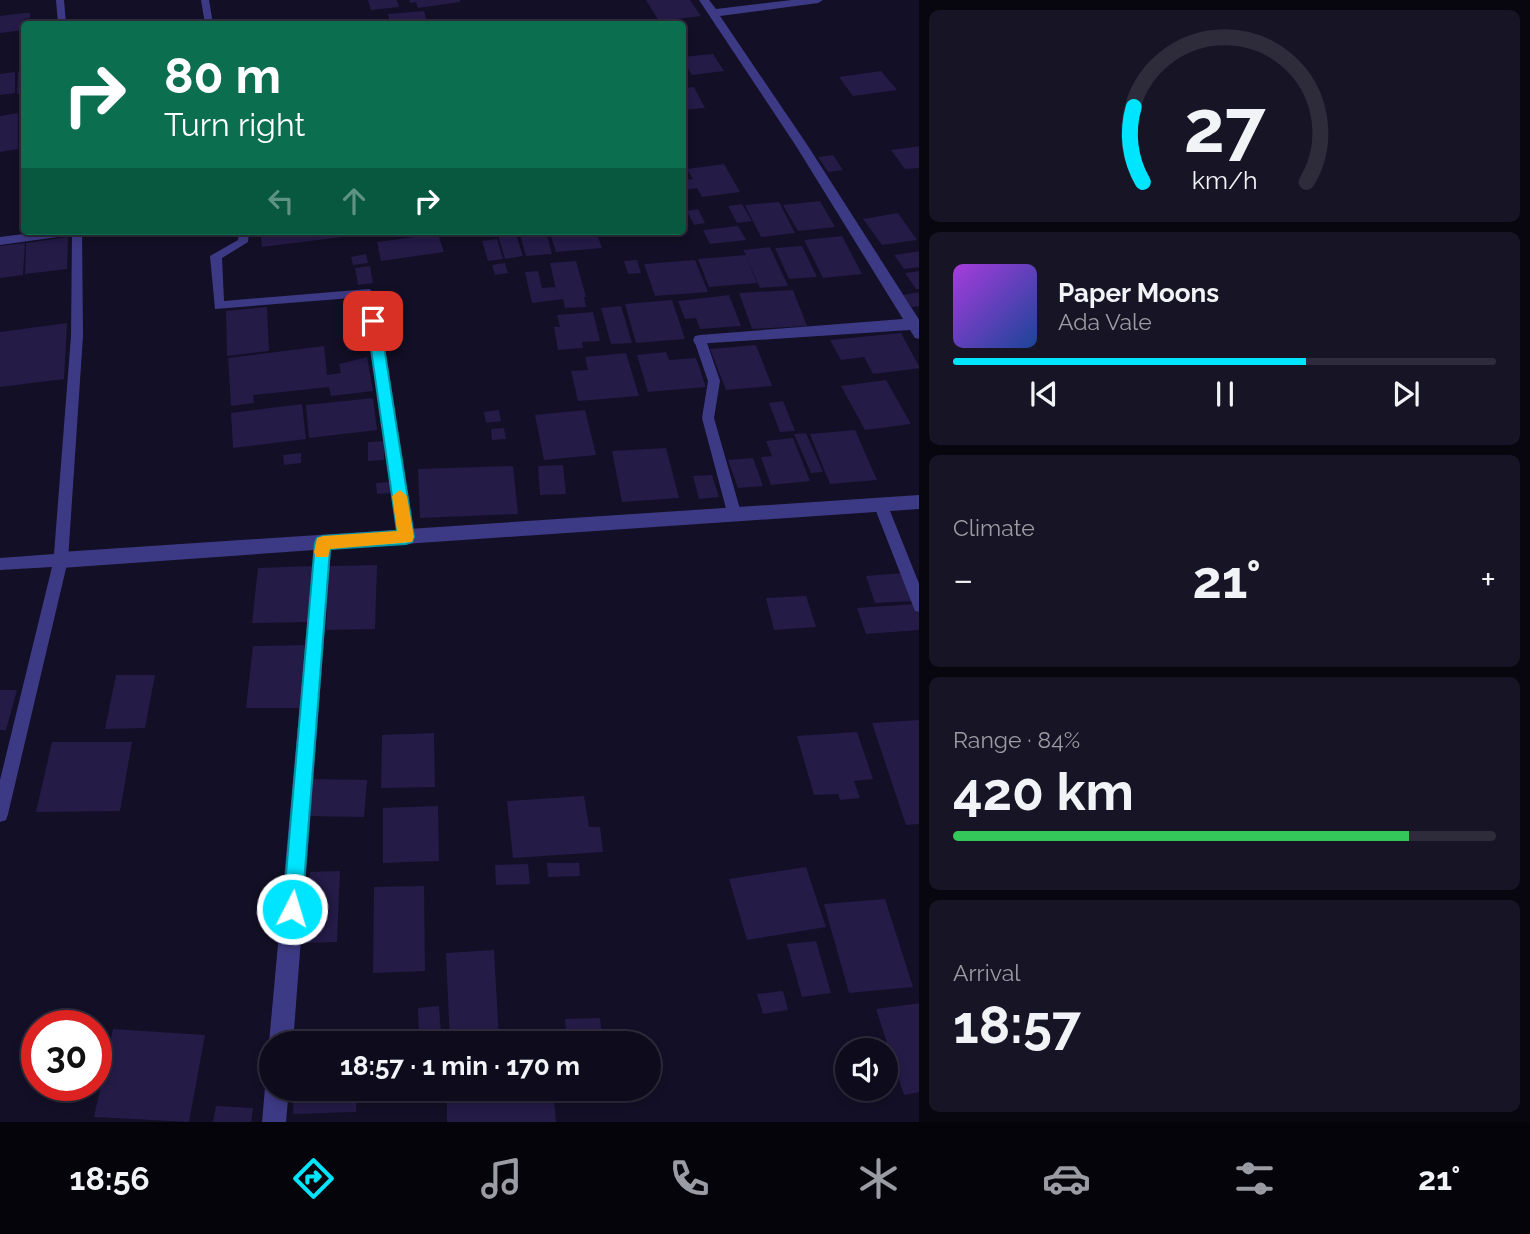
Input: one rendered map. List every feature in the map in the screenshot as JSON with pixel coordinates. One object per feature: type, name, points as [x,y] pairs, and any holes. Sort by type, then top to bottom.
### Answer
[{"type":"street","points":[[700,340],[916,329],[802,146],[704,0]]},
{"type":"street","points":[[714,13],[818,0]]},
{"type":"street","points":[[61,560],[919,502]]},
{"type":"street","points":[[282,1031],[323,543]]},
{"type":"street","points":[[274,1122],[276,1101]]},
{"type":"lane","points":[[60,0],[62,21]]},
{"type":"lane","points":[[205,0],[208,21]]},
{"type":"lane","points":[[0,241],[45,235]]},
{"type":"lane","points":[[0,814],[61,560],[78,336],[75,235]]},
{"type":"lane","points":[[244,235],[243,242],[216,256],[219,306],[369,293],[406,537]]},
{"type":"lane","points":[[700,340],[714,380],[708,418],[736,516]]},
{"type":"lane","points":[[881,506],[919,606]]},
{"type":"lane","points":[[0,564],[61,560]]},
{"type":"building","points":[[368,0],[397,0],[399,7],[371,10]]},
{"type":"building","points":[[409,0],[460,2],[418,8],[416,2],[410,3]]},
{"type":"building","points":[[646,0],[690,0],[701,16],[659,21]]},
{"type":"building","points":[[424,11],[427,21],[389,21],[388,14]]},
{"type":"building","points":[[30,13],[30,18],[21,21],[21,30],[0,33],[0,16]]},
{"type":"building","points":[[713,54],[724,71],[692,75],[686,65],[686,57]]},
{"type":"building","points":[[881,71],[897,90],[853,96],[839,77]]},
{"type":"building","points":[[15,72],[15,93],[0,95],[0,74]]},
{"type":"building","points":[[18,72],[21,72],[21,94],[17,94]]},
{"type":"building","points":[[694,87],[705,108],[686,110],[686,88]]},
{"type":"building","points":[[18,113],[18,149],[0,152],[0,116]]},
{"type":"building","points":[[919,146],[919,168],[905,169],[891,150]]},
{"type":"building","points":[[833,155],[843,170],[828,172],[818,157]]},
{"type":"building","points":[[724,164],[740,192],[702,197],[697,188],[686,190],[686,180],[693,179],[687,169]]},
{"type":"building","points":[[820,201],[835,227],[798,231],[783,205]]},
{"type":"building","points":[[779,202],[795,233],[761,237],[745,205]]},
{"type":"building","points":[[742,204],[752,221],[737,223],[728,206]]},
{"type":"building","points":[[698,209],[705,223],[694,225],[687,211]]},
{"type":"building","points":[[898,213],[917,240],[882,245],[863,219]]},
{"type":"building","points":[[738,226],[746,240],[710,244],[703,230]]},
{"type":"building","points":[[260,235],[358,235],[262,247]]},
{"type":"building","points":[[438,235],[444,252],[381,261],[377,242]]},
{"type":"building","points":[[498,235],[516,235],[523,256],[505,259]]},
{"type":"building","points":[[520,235],[547,235],[552,254],[526,256]]},
{"type":"building","points":[[550,235],[597,235],[602,248],[556,252]]},
{"type":"building","points":[[842,236],[862,274],[823,278],[804,240]]},
{"type":"building","points":[[68,237],[67,269],[25,274],[26,243]]},
{"type":"building","points":[[497,239],[503,259],[488,261],[482,241]]},
{"type":"building","points":[[25,243],[23,275],[0,278],[0,246]]},
{"type":"building","points":[[802,246],[817,277],[789,279],[775,248]]},
{"type":"building","points":[[770,247],[788,286],[760,288],[747,259],[757,283],[709,287],[698,259],[746,255],[743,250]]},
{"type":"building","points":[[919,251],[919,267],[904,269],[894,255]]},
{"type":"building","points":[[366,254],[368,263],[353,265],[351,257]]},
{"type":"building","points":[[637,260],[641,273],[628,274],[624,261]]},
{"type":"building","points":[[695,260],[708,292],[655,296],[644,264]]},
{"type":"building","points":[[576,261],[586,297],[586,307],[565,308],[563,299],[532,303],[525,272],[538,271],[542,288],[555,287],[557,294],[550,263]]},
{"type":"building","points":[[505,263],[508,273],[495,275],[492,265]]},
{"type":"building","points":[[370,266],[373,283],[358,285],[355,268]]},
{"type":"building","points":[[919,271],[919,289],[916,289],[905,273]]},
{"type":"building","points":[[793,290],[807,326],[752,329],[739,293]]},
{"type":"building","points":[[919,292],[919,306],[912,307],[903,295]]},
{"type":"building","points":[[729,295],[741,326],[700,329],[696,318],[685,319],[678,301]]},
{"type":"building","points":[[672,300],[685,339],[636,343],[625,304]]},
{"type":"building","points":[[621,306],[632,343],[611,344],[601,308]]},
{"type":"building","points":[[267,307],[269,351],[227,356],[226,311]]},
{"type":"building","points":[[593,312],[600,341],[582,342],[583,348],[558,350],[554,327],[560,327],[557,315]]},
{"type":"building","points":[[67,323],[64,379],[0,387],[0,332]]},
{"type":"building","points":[[364,333],[366,349],[348,351],[345,335]]},
{"type":"building","points":[[901,333],[919,368],[873,374],[864,357],[841,360],[830,340]]},
{"type":"building","points":[[756,345],[772,386],[726,390],[710,349]]},
{"type":"building","points":[[324,346],[327,375],[341,373],[339,364],[367,357],[373,391],[331,396],[329,387],[253,395],[254,403],[231,406],[228,358]]},
{"type":"building","points":[[666,352],[669,360],[696,358],[706,387],[648,392],[637,355]]},
{"type":"building","points":[[626,353],[639,396],[578,401],[571,371],[588,370],[585,357]]},
{"type":"building","points":[[886,380],[911,424],[865,430],[841,386]]},
{"type":"building","points":[[373,398],[377,430],[309,438],[306,405]]},
{"type":"building","points":[[783,401],[795,431],[780,432],[769,403]]},
{"type":"building","points":[[302,404],[306,439],[233,448],[231,413]]},
{"type":"building","points":[[499,410],[501,421],[486,423],[484,412]]},
{"type":"building","points":[[585,410],[596,455],[544,460],[535,415]]},
{"type":"building","points":[[504,428],[506,439],[492,440],[491,429]]},
{"type":"building","points":[[855,430],[877,480],[830,484],[810,434]]},
{"type":"building","points":[[806,433],[823,472],[811,473],[794,434]]},
{"type":"building","points":[[793,438],[810,481],[771,485],[761,457],[772,456],[766,441]]},
{"type":"building","points":[[384,441],[384,460],[368,461],[368,442]]},
{"type":"building","points":[[666,448],[679,498],[622,502],[612,451]]},
{"type":"building","points":[[301,453],[301,463],[284,465],[283,455]]},
{"type":"building","points":[[753,458],[763,486],[738,488],[728,460]]},
{"type":"building","points":[[563,465],[566,494],[540,495],[538,466]]},
{"type":"building","points":[[513,466],[518,514],[420,518],[418,469]]},
{"type":"building","points":[[712,475],[719,497],[699,499],[693,476]]},
{"type":"building","points":[[390,482],[390,493],[377,494],[376,483]]},
{"type":"building","points":[[377,565],[375,629],[326,630],[329,566]]},
{"type":"building","points":[[315,566],[312,622],[252,623],[258,568]]},
{"type":"building","points":[[903,573],[914,601],[875,603],[866,576]]},
{"type":"building","points":[[806,596],[816,627],[774,630],[766,598]]},
{"type":"building","points":[[915,604],[919,612],[919,630],[866,634],[857,608]]},
{"type":"building","points":[[307,645],[302,708],[246,708],[253,646]]},
{"type":"building","points":[[116,675],[155,675],[145,728],[105,729]]},
{"type":"building","points":[[0,690],[17,690],[6,730],[0,730]]},
{"type":"building","points":[[919,720],[919,824],[906,825],[872,723]]},
{"type":"building","points":[[857,732],[873,779],[854,781],[860,798],[840,800],[838,794],[814,795],[797,736]]},
{"type":"building","points":[[434,733],[435,787],[381,788],[382,735]]},
{"type":"building","points":[[52,742],[132,742],[120,811],[36,812]]},
{"type":"building","points":[[311,779],[367,780],[364,817],[307,816]]},
{"type":"building","points":[[584,796],[589,827],[600,827],[603,852],[513,858],[507,801]]},
{"type":"building","points":[[438,806],[439,861],[383,863],[383,808]]},
{"type":"building","points":[[547,863],[579,863],[580,876],[548,877]]},
{"type":"building","points":[[528,864],[530,884],[496,885],[495,865]]},
{"type":"building","points":[[806,867],[826,927],[747,940],[729,879]]},
{"type":"building","points":[[340,871],[337,942],[305,943],[310,872]]},
{"type":"building","points":[[424,886],[425,971],[373,973],[374,887]]},
{"type":"building","points":[[885,899],[913,987],[849,993],[824,904]]},
{"type":"building","points":[[816,941],[831,993],[802,997],[787,944]]},
{"type":"building","points":[[494,950],[498,1031],[450,1031],[446,953]]},
{"type":"building","points":[[783,991],[788,1010],[763,1014],[757,994]]},
{"type":"building","points":[[919,1003],[919,1092],[904,1095],[898,1077],[898,1038],[885,1038],[876,1009]]},
{"type":"building","points":[[439,1006],[441,1031],[419,1031],[418,1008]]},
{"type":"building","points":[[600,1018],[602,1031],[566,1031],[565,1019]]},
{"type":"building","points":[[113,1029],[205,1035],[189,1122],[94,1117],[97,1101],[112,1101]]},
{"type":"building","points":[[294,1101],[356,1101],[356,1112],[293,1114]]},
{"type":"building","points":[[447,1101],[554,1101],[556,1122],[447,1122]]},
{"type":"building","points":[[216,1106],[253,1108],[251,1122],[213,1122]]},
{"type":"slow traffic","points":[[322,552],[323,543],[406,537],[400,496]]},
{"type":"route","points":[[292,909],[323,543],[406,537],[373,321]]}]
